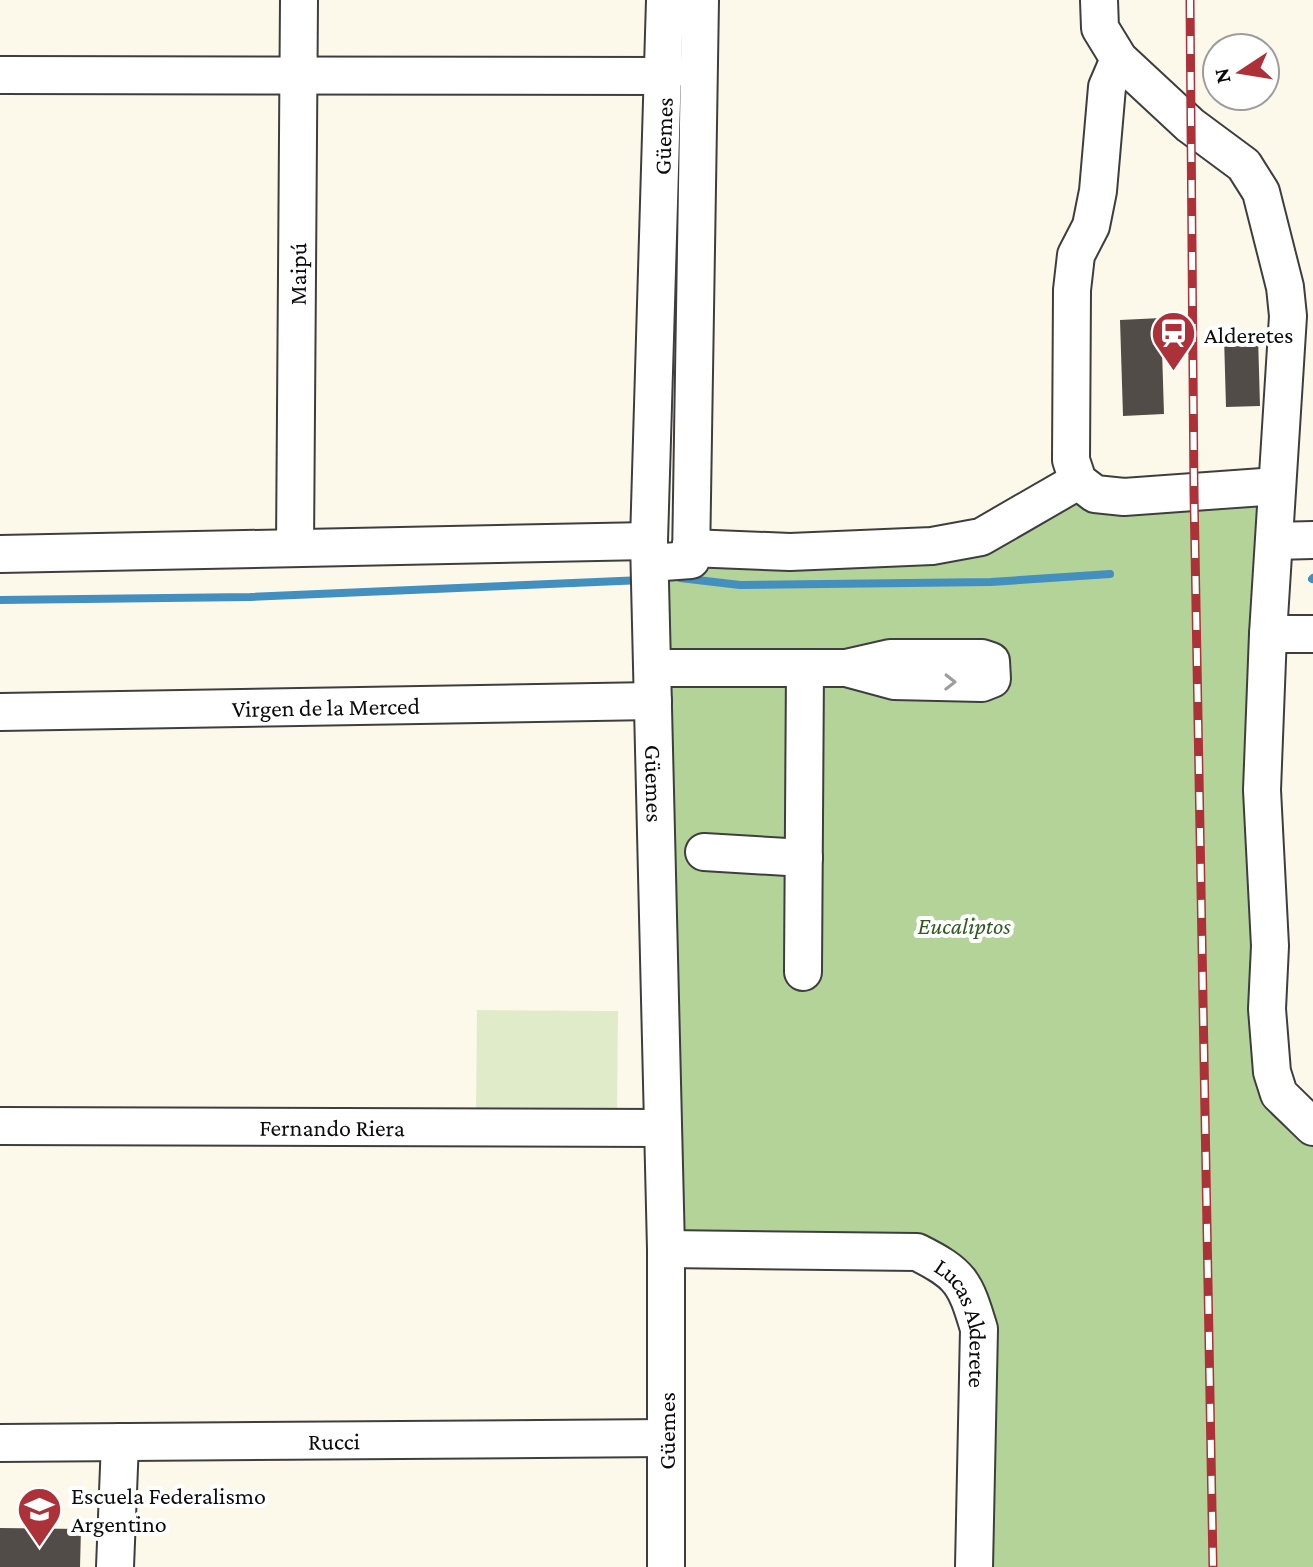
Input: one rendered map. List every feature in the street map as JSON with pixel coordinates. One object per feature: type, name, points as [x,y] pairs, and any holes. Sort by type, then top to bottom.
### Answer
[{"type":"street","name":"Maipú","points":[[295,548],[299,0]]},
{"type":"street","name":"Güemes","points":[[665,0],[650,567],[666,1249],[666,1567]]},
{"type":"street","points":[[0,554],[295,548],[650,567],[691,560],[700,0]]},
{"type":"street","points":[[1099,0],[1100,28],[1119,59],[1190,125],[1244,165],[1261,192],[1285,287],[1288,316],[1268,634],[1262,790],[1270,946],[1267,1009],[1272,1072],[1279,1094],[1313,1127]]},
{"type":"street","points":[[1119,59],[1107,87],[1098,191],[1091,226],[1076,255],[1072,290],[1071,460],[1078,481],[1095,494],[1124,497],[1277,486]]},
{"type":"street","points":[[0,75],[665,76]]},
{"type":"street","points":[[690,548],[790,552],[932,546],[981,537],[1078,481]]},
{"type":"street","points":[[1274,541],[1313,540]]},
{"type":"street","points":[[1268,634],[1313,634]]},
{"type":"street","points":[[803,972],[805,668]]},
{"type":"street","name":"Virgen de la Merced","points":[[0,712],[653,684],[805,668],[846,668]]},
{"type":"street","points":[[704,852],[804,858]]},
{"type":"street","name":"Fernando Riera","points":[[0,1126],[663,1128]]},
{"type":"street","name":"Lucas Alderete","points":[[666,1249],[917,1252],[949,1268],[969,1296],[979,1329],[974,1567]]},
{"type":"street","name":"Rucci","points":[[0,1443],[666,1438]]},
{"type":"street","points":[[115,1567],[120,1442]]},
{"type":"green space","name":"Eucaliptos","points":[[1078,481],[1277,486],[1272,1072],[1313,1129],[1313,1567],[974,1567],[979,1329],[949,1268],[666,1249],[650,563],[932,546]]},
{"type":"green space","points":[[477,1010],[618,1011],[617,1116],[476,1114]]},
{"type":"building","points":[[1161,318],[1164,414],[1123,416],[1120,320]]},
{"type":"building","points":[[1258,336],[1260,406],[1226,407],[1224,337]]},
{"type":"building","points":[[0,1528],[81,1529],[80,1567],[0,1567]]},
{"type":"waterway","points":[[680,578],[740,585],[991,582],[1110,574]]},
{"type":"waterway","points":[[0,600],[250,597],[643,580]]},
{"type":"railway","points":[[1190,0],[1194,492],[1213,1567]]},
{"type":"place","name":"Alderetes","points":[[1173,373]]},
{"type":"place","name":"Escuela Federalismo Argentino","points":[[40,1548]]}]
